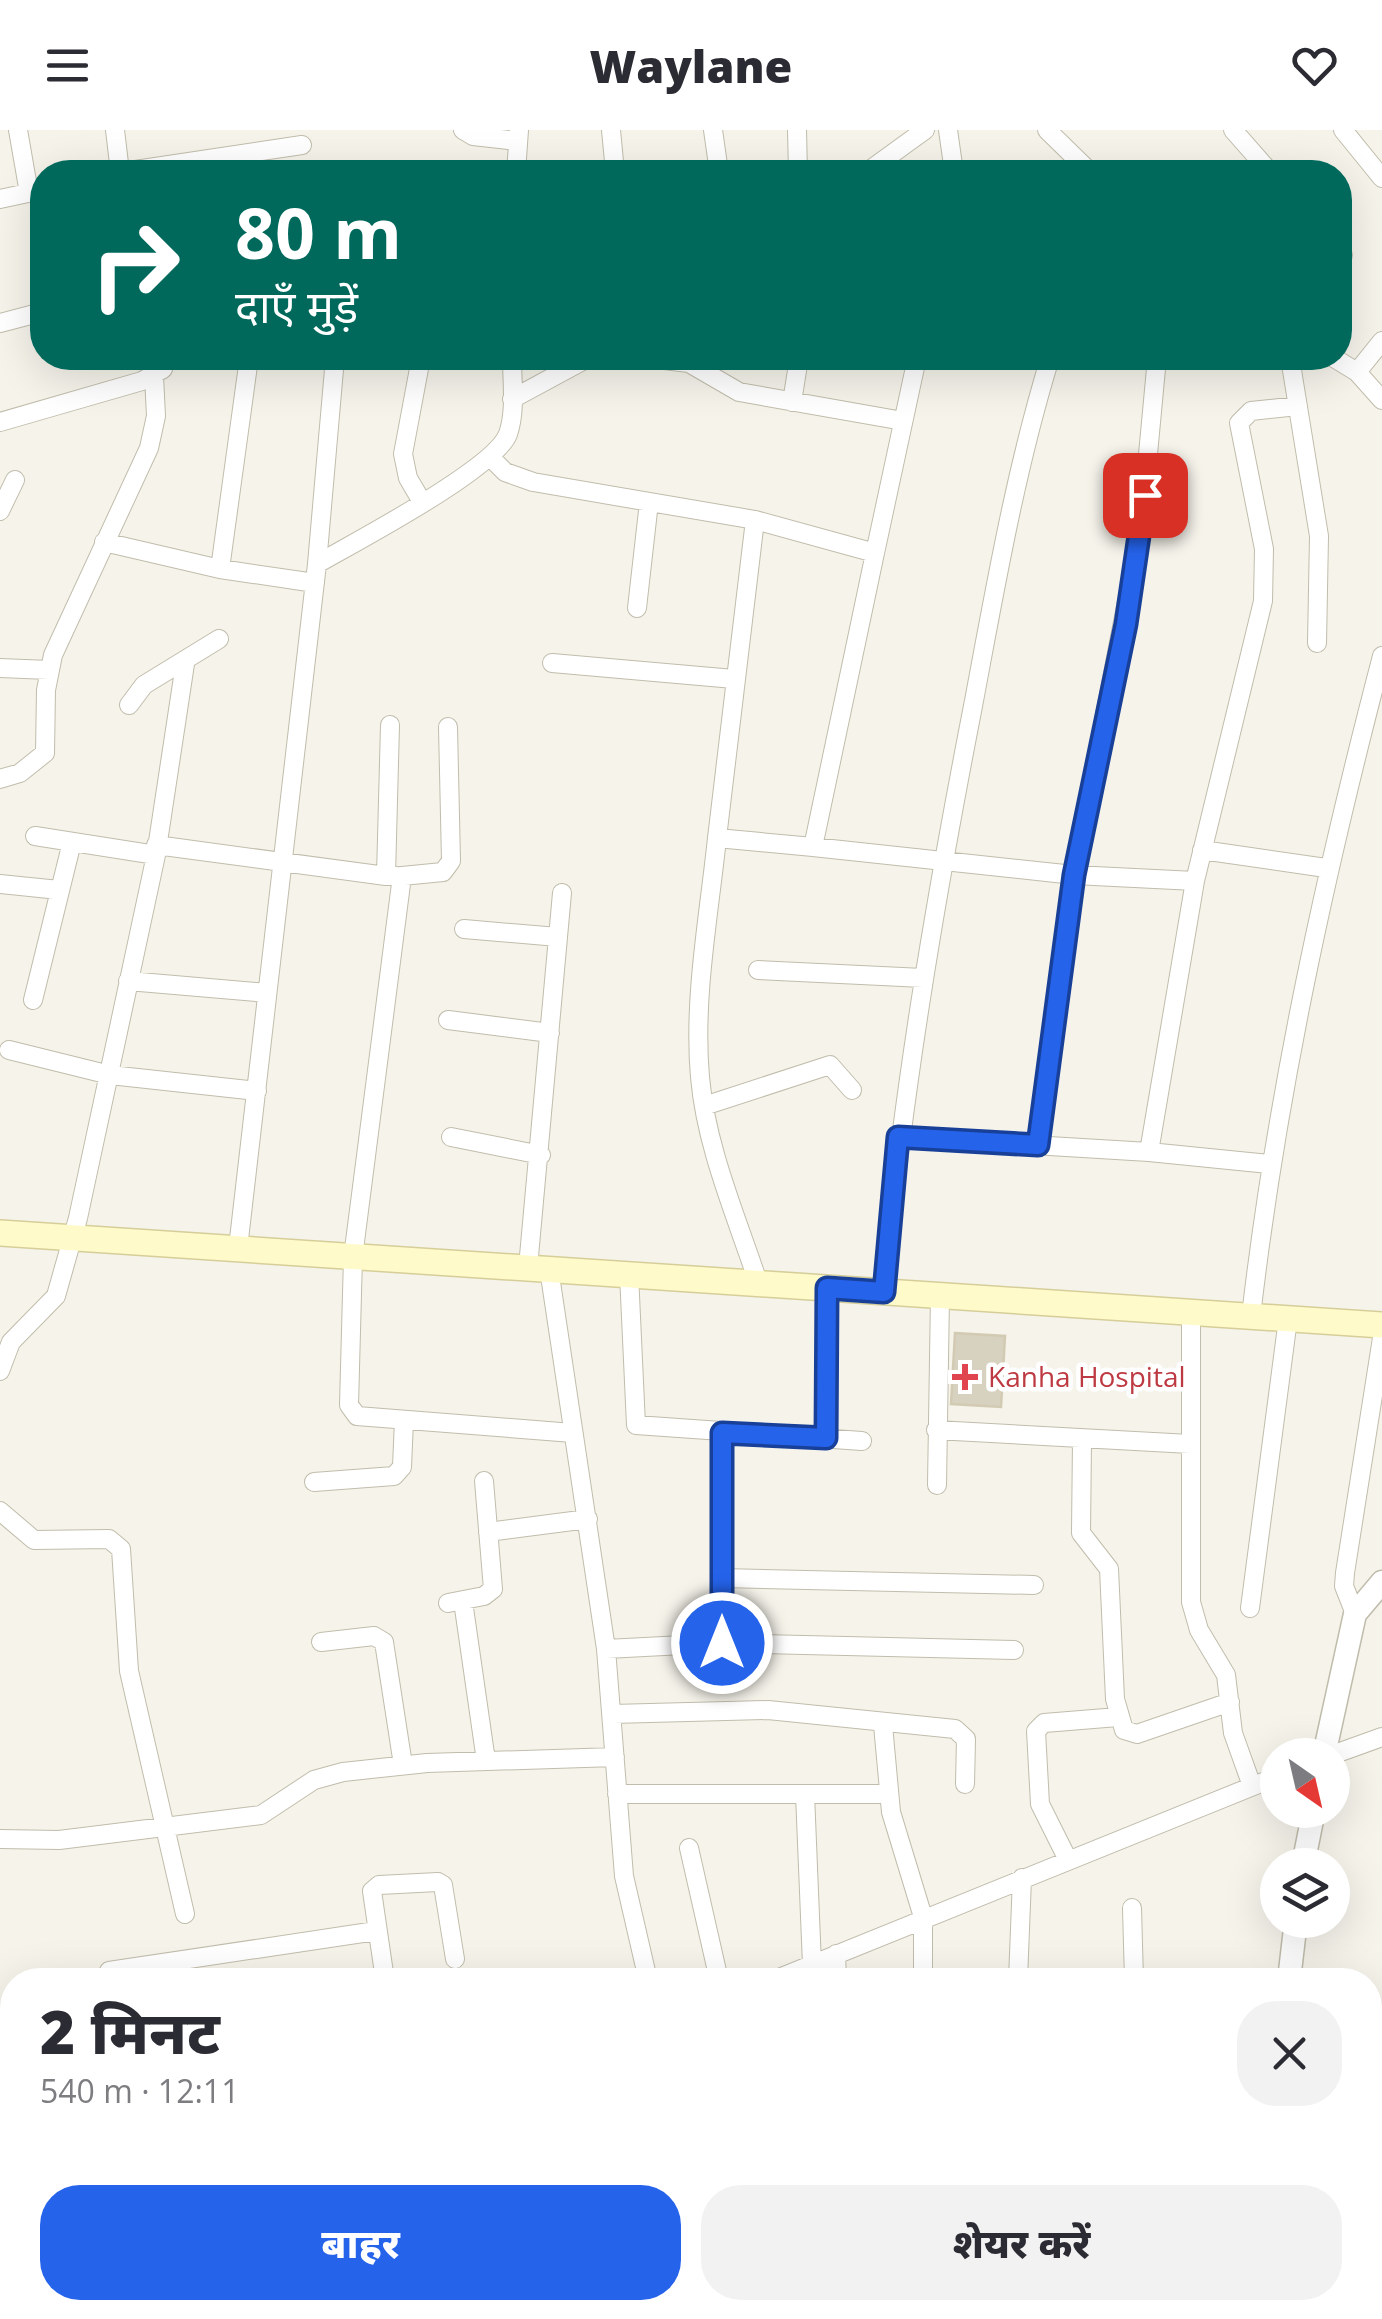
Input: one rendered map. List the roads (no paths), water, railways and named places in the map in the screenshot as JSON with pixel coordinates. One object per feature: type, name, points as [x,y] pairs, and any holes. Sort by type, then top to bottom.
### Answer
[{"type":"main road","points":[[0,1233],[1382,1325]]},
{"type":"street","points":[[18,130],[30,171]]},
{"type":"street","points":[[115,130],[119,160]]},
{"type":"street","points":[[463,130],[474,136],[518,135],[517,160]]},
{"type":"street","points":[[611,130],[614,160]]},
{"type":"street","points":[[713,130],[717,160]]},
{"type":"street","points":[[797,130],[798,160]]},
{"type":"street","points":[[884,160],[925,130]]},
{"type":"street","points":[[948,130],[952,160]]},
{"type":"street","points":[[1047,130],[1078,160]]},
{"type":"street","points":[[1233,130],[1259,160]]},
{"type":"street","points":[[1343,130],[1382,178]]},
{"type":"street","points":[[199,160],[302,144]]},
{"type":"street","points":[[0,199],[30,193]]},
{"type":"street","points":[[0,323],[30,315]]},
{"type":"street","points":[[1357,372],[1382,341]]},
{"type":"street","points":[[1352,369],[1382,400]]},
{"type":"street","points":[[0,422],[163,370]]},
{"type":"street","points":[[220,569],[248,370]]},
{"type":"street","points":[[238,1248],[316,573],[333,370]]},
{"type":"street","points":[[420,370],[403,454],[408,478],[422,502]]},
{"type":"street","points":[[104,542],[220,569],[316,573],[490,458],[508,433],[512,370]]},
{"type":"street","points":[[512,399],[566,370]]},
{"type":"street","points":[[701,370],[740,392],[903,421]]},
{"type":"street","points":[[792,402],[797,370]]},
{"type":"street","points":[[813,847],[914,370]]},
{"type":"street","points":[[884,1292],[898,1137],[943,858],[1024,442],[1046,370]]},
{"type":"street","points":[[1038,1145],[1074,875],[1142,529],[1157,370]]},
{"type":"street","points":[[1292,370],[1319,536],[1317,644]]},
{"type":"street","points":[[0,778],[20,773],[45,753],[49,670],[154,433],[154,376]]},
{"type":"street","points":[[1149,1152],[1195,881],[1262,602],[1264,549],[1239,423],[1251,411],[1298,406]]},
{"type":"street","points":[[490,458],[516,478],[755,520],[875,552]]},
{"type":"street","points":[[0,511],[15,480]]},
{"type":"street","points":[[637,608],[649,502]]},
{"type":"street","points":[[755,520],[734,679],[699,1018],[704,1106],[758,1285]]},
{"type":"street","points":[[129,705],[144,686],[185,664],[219,639]]},
{"type":"street","points":[[1251,1316],[1269,1164],[1326,868],[1382,656]]},
{"type":"street","points":[[0,1372],[11,1342],[56,1296],[72,1235],[110,1076],[156,850],[185,664]]},
{"type":"street","points":[[552,664],[734,679]]},
{"type":"street","points":[[0,668],[49,670]]},
{"type":"street","points":[[390,725],[394,876],[352,1257],[352,1413],[572,1433]]},
{"type":"street","points":[[34,836],[394,876],[442,872],[451,861],[448,726]]},
{"type":"street","points":[[717,838],[943,858],[1074,875],[1195,881]]},
{"type":"street","points":[[34,1000],[72,842]]},
{"type":"street","points":[[1202,850],[1326,868]]},
{"type":"street","points":[[0,884],[59,890]]},
{"type":"street","points":[[562,893],[541,1155],[538,1268],[588,1519],[606,1648],[626,1888],[645,1968]]},
{"type":"street","points":[[464,929],[558,936]]},
{"type":"street","points":[[758,970],[923,978]]},
{"type":"street","points":[[128,981],[268,993]]},
{"type":"street","points":[[448,1020],[550,1033]]},
{"type":"street","points":[[9,1050],[110,1076],[257,1092]]},
{"type":"street","points":[[704,1106],[830,1065],[852,1090]]},
{"type":"street","points":[[451,1137],[541,1155]]},
{"type":"street","points":[[898,1137],[1149,1152],[1269,1164]]},
{"type":"street","points":[[629,1274],[636,1425],[862,1441]]},
{"type":"street","points":[[826,1438],[827,1288]]},
{"type":"street","points":[[937,1485],[940,1296]]},
{"type":"street","points":[[1191,1314],[1192,1602],[1199,1630],[1226,1675],[1233,1733],[1252,1786]]},
{"type":"street","points":[[1250,1608],[1288,1319]]},
{"type":"street","points":[[1355,1614],[1344,1586],[1345,1573],[1382,1338]]},
{"type":"street","points":[[314,1482],[394,1476],[402,1467],[404,1420]]},
{"type":"street","points":[[936,1430],[1190,1444]]},
{"type":"street","points":[[722,1433],[722,1643]]},
{"type":"street","points":[[1082,1441],[1082,1533],[1109,1569],[1118,1717],[1124,1730],[1137,1734],[1230,1702]]},
{"type":"street","points":[[484,1482],[493,1589],[484,1596],[455,1602],[486,1761]]},
{"type":"street","points":[[0,1511],[34,1540],[110,1539],[120,1549],[129,1672],[184,1914]]},
{"type":"street","points":[[488,1532],[588,1519]]},
{"type":"street","points":[[722,1578],[1034,1584]]},
{"type":"street","points":[[1328,1738],[1355,1614],[1382,1582]]},
{"type":"street","points":[[321,1642],[380,1637],[402,1765]]},
{"type":"street","points":[[606,1648],[722,1643],[1014,1650]]},
{"type":"street","points":[[612,1714],[768,1710],[883,1725],[960,1730],[966,1739],[965,1784]]},
{"type":"street","points":[[1067,1858],[1040,1804],[1036,1731],[1044,1723],[1118,1717]]},
{"type":"street","points":[[883,1725],[888,1794],[900,1848],[924,1917],[923,1968]]},
{"type":"street","points":[[1350,1749],[1382,1737]]},
{"type":"street","points":[[0,1839],[59,1840],[260,1815],[314,1780],[402,1765],[615,1757]]},
{"type":"street","points":[[804,1968],[1067,1858],[1260,1783]]},
{"type":"street","points":[[616,1794],[888,1794]]},
{"type":"street","points":[[805,1794],[812,1965]]},
{"type":"street","points":[[688,1848],[716,1968]]},
{"type":"street","points":[[1018,1968],[1022,1878]]},
{"type":"street","points":[[383,1968],[372,1891],[375,1887],[438,1882],[447,1892],[454,1959]]},
{"type":"street","points":[[1132,1908],[1134,1968]]},
{"type":"street","points":[[193,1968],[376,1931]]},
{"type":"street","points":[[1291,1968],[1294,1938]]},
{"type":"street","points":[[836,1954],[837,1968]]},
{"type":"place","name":"Kanha Hospital","points":[[965,1377]]}]
